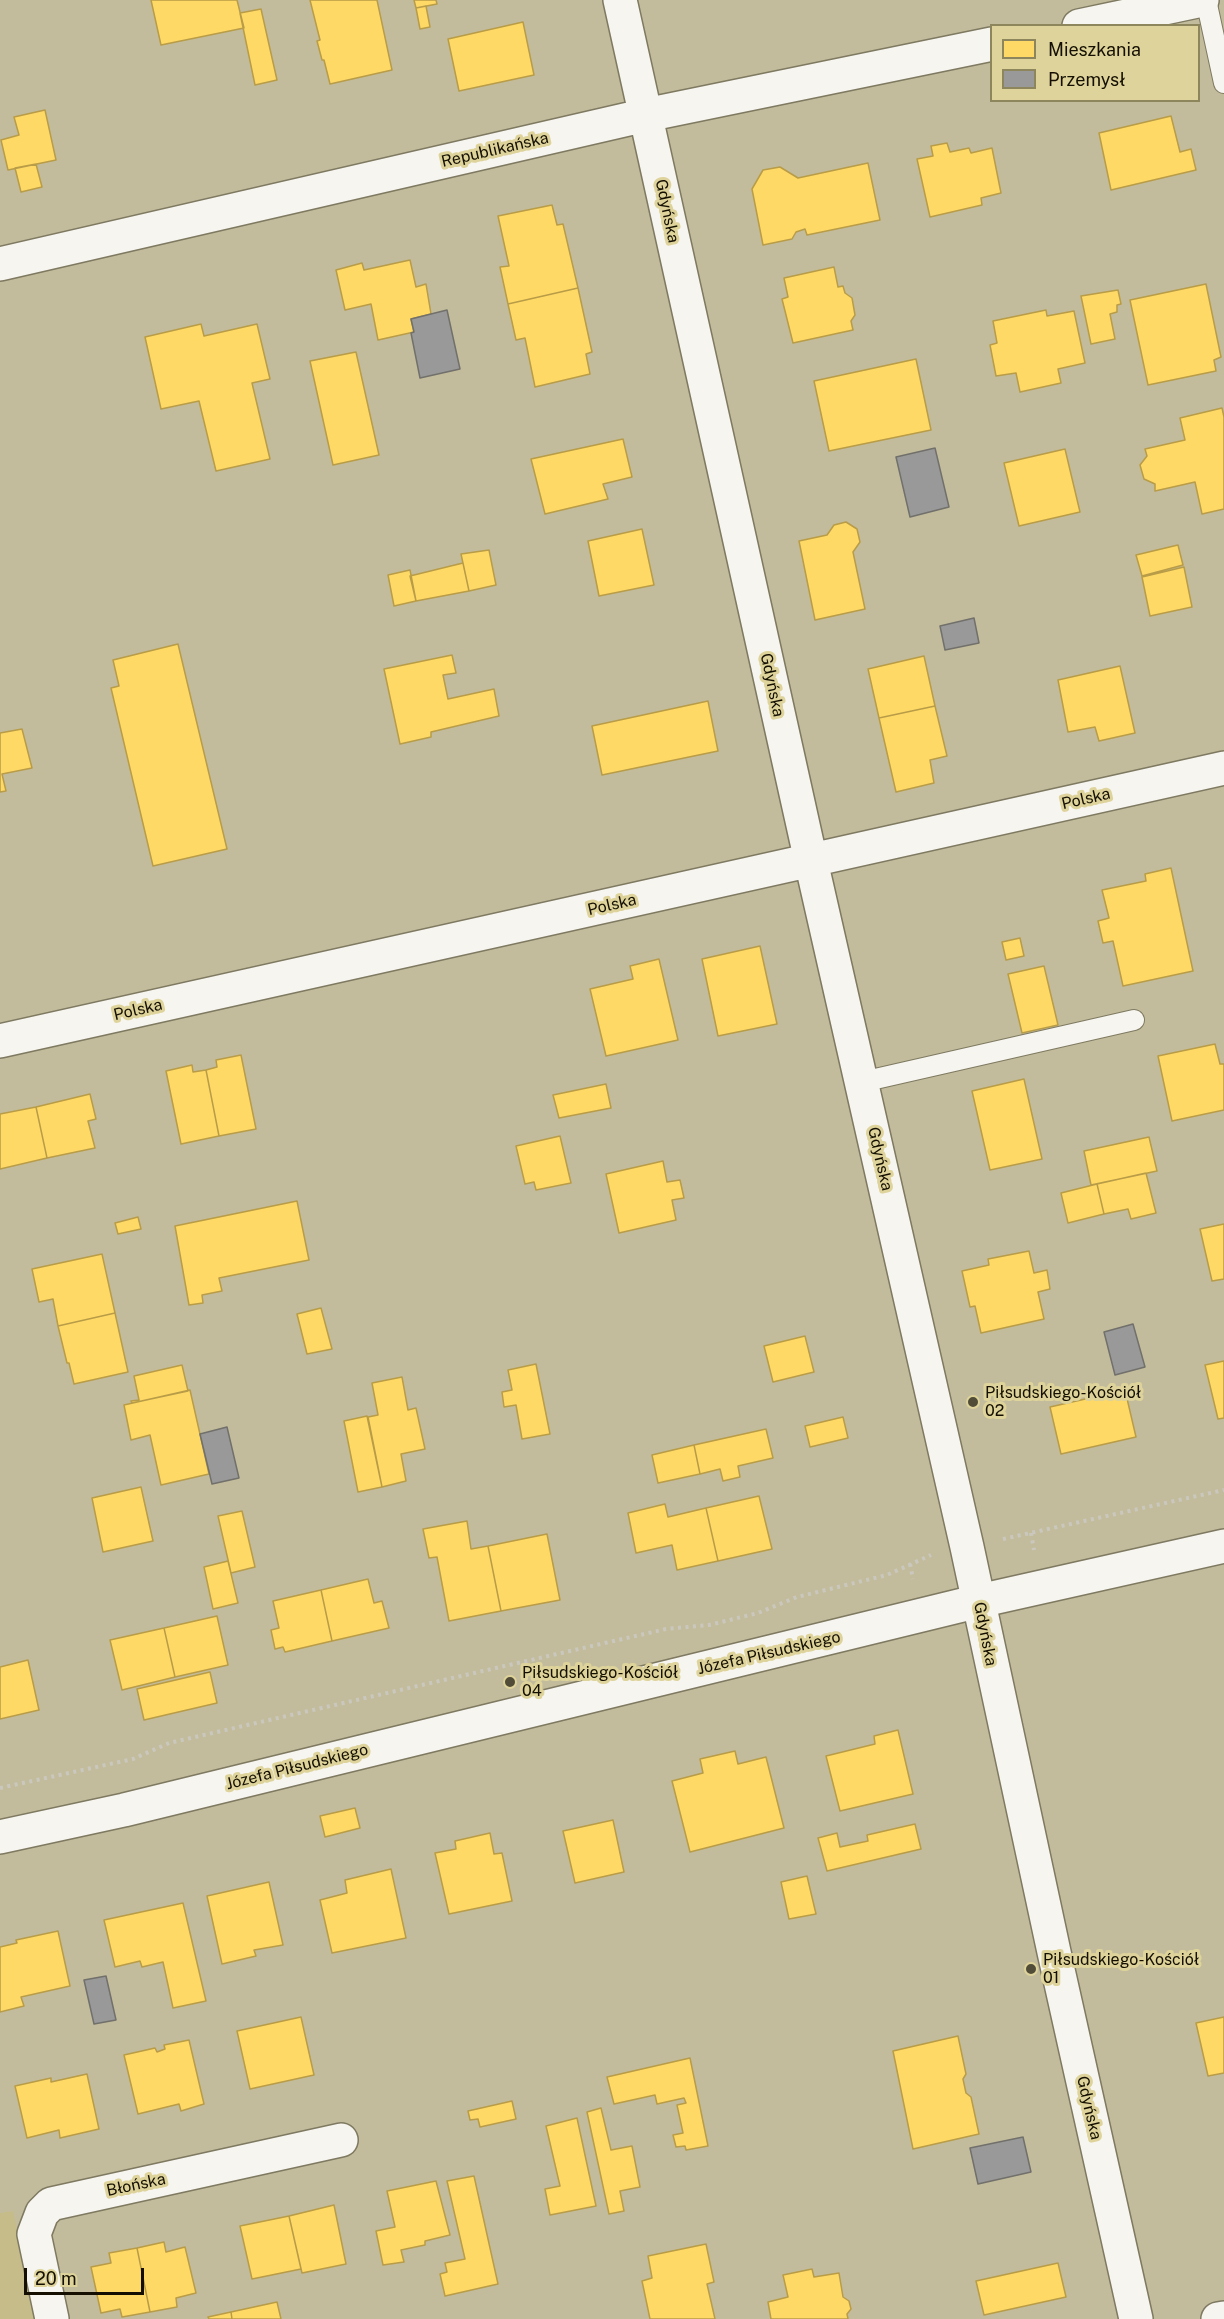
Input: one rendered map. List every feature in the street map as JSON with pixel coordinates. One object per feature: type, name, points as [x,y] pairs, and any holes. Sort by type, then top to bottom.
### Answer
[{"type":"street","name":"Gdyńska","points":[[620,0],[811,861],[967,1547],[1136,2319]]},
{"type":"street","points":[[1089,24],[1204,0]]},
{"type":"street","name":"Republikańska","points":[[0,264],[646,115],[990,44]]},
{"type":"street","name":"Polska","points":[[0,1041],[1224,768]]},
{"type":"street","name":"Józefa Piłsudskiego","points":[[0,1838],[979,1601],[1224,1546]]},
{"type":"street","name":"Błońska","points":[[52,2319],[34,2234],[42,2213],[51,2204],[341,2140]]},
{"type":"street","points":[[1218,2319],[1224,2318]]},
{"type":"lane","points":[[1204,0],[1224,83]]},
{"type":"lane","points":[[862,1082],[1134,1020]]},
{"type":"path","points":[[0,1788],[133,1759],[169,1743],[666,1629],[709,1625],[758,1613],[797,1597],[887,1575],[927,1556],[1224,1490]]},
{"type":"shaded area","points":[[13,2211],[36,2319],[0,2319],[0,2213]]},
{"type":"building: Mieszkania","points":[[151,0],[237,0],[244,28],[161,45]]},
{"type":"building: Mieszkania","points":[[310,0],[377,0],[392,70],[330,84],[317,41],[320,40]]},
{"type":"building: Mieszkania","points":[[414,0],[436,0],[437,4],[416,8]]},
{"type":"building: Mieszkania","points":[[426,6],[430,27],[420,29],[416,8]]},
{"type":"building: Mieszkania","points":[[261,9],[277,80],[255,85],[240,13]]},
{"type":"building: Mieszkania","points":[[523,22],[534,75],[459,91],[448,39]]},
{"type":"building: Mieszkania","points":[[45,110],[56,160],[8,170],[1,140],[19,135],[14,117]]},
{"type":"building: Mieszkania","points":[[1171,116],[1180,152],[1191,149],[1196,170],[1111,190],[1099,133]]},
{"type":"building: Mieszkania","points":[[947,143],[950,152],[969,148],[971,153],[992,148],[1001,193],[981,198],[982,205],[930,217],[917,159],[933,156],[931,146]]},
{"type":"building: Mieszkania","points":[[868,163],[880,220],[807,235],[805,229],[796,232],[792,239],[763,245],[752,189],[763,170],[780,167],[798,178]]},
{"type":"building: Mieszkania","points":[[36,164],[42,187],[21,192],[15,168]]},
{"type":"building: Mieszkania","points":[[552,205],[557,225],[563,224],[578,288],[508,304],[500,267],[509,266],[498,216]]},
{"type":"building: Mieszkania","points":[[410,260],[416,287],[426,284],[431,314],[411,319],[414,332],[378,340],[371,304],[345,310],[336,270],[362,263],[364,270]]},
{"type":"building: Mieszkania","points":[[834,267],[838,287],[843,286],[845,293],[852,298],[855,315],[851,321],[853,330],[793,343],[782,299],[788,297],[784,278]]},
{"type":"building: Mieszkania","points":[[1206,284],[1221,357],[1214,360],[1216,371],[1148,385],[1130,300]]},
{"type":"building: Mieszkania","points":[[578,288],[592,352],[586,354],[590,374],[535,387],[525,338],[516,340],[508,304]]},
{"type":"building: Mieszkania","points":[[1118,290],[1121,304],[1117,305],[1117,312],[1110,314],[1115,339],[1091,344],[1081,296]]},
{"type":"building: Mieszkania","points":[[1046,310],[1047,316],[1074,311],[1085,363],[1058,369],[1061,383],[1020,392],[1016,373],[996,376],[990,345],[997,343],[993,321]]},
{"type":"building: Mieszkania","points":[[201,324],[204,336],[257,324],[270,379],[252,383],[270,459],[216,471],[199,401],[161,409],[145,337]]},
{"type":"building: Mieszkania","points":[[356,352],[379,455],[333,465],[310,361]]},
{"type":"building: Mieszkania","points":[[916,359],[931,430],[829,451],[814,381]]},
{"type":"building: Mieszkania","points":[[1222,408],[1224,417],[1224,509],[1202,514],[1195,482],[1155,491],[1155,484],[1144,479],[1140,465],[1147,456],[1145,449],[1185,440],[1180,418]]},
{"type":"building: Mieszkania","points":[[623,439],[632,477],[603,484],[608,499],[545,514],[531,459]]},
{"type":"building: Mieszkania","points":[[1065,449],[1080,512],[1019,526],[1004,463]]},
{"type":"building: Mieszkania","points":[[846,522],[857,529],[860,542],[853,552],[865,609],[815,620],[799,541],[827,535],[834,525]]},
{"type":"building: Mieszkania","points":[[642,529],[654,585],[599,596],[588,541]]},
{"type":"building: Mieszkania","points":[[1178,545],[1183,565],[1142,576],[1136,555]]},
{"type":"building: Mieszkania","points":[[489,550],[496,585],[469,591],[461,554]]},
{"type":"building: Mieszkania","points":[[463,563],[469,591],[416,601],[410,576]]},
{"type":"building: Mieszkania","points":[[1184,567],[1192,607],[1150,616],[1142,577]]},
{"type":"building: Mieszkania","points":[[410,570],[416,601],[394,606],[388,575]]},
{"type":"building: Mieszkania","points":[[178,644],[227,849],[153,866],[111,688],[119,686],[113,660]]},
{"type":"building: Mieszkania","points":[[452,655],[456,673],[443,675],[448,699],[494,689],[499,716],[431,732],[431,737],[400,744],[384,669]]},
{"type":"building: Mieszkania","points":[[924,656],[935,706],[879,718],[868,669]]},
{"type":"building: Mieszkania","points":[[1120,666],[1135,733],[1099,741],[1095,727],[1068,732],[1058,680]]},
{"type":"building: Mieszkania","points":[[708,701],[718,751],[602,775],[592,726]]},
{"type":"building: Mieszkania","points":[[935,706],[947,756],[930,760],[934,783],[896,792],[879,718]]},
{"type":"building: Mieszkania","points":[[22,729],[32,768],[2,774],[6,791],[0,792],[0,733]]},
{"type":"building: Mieszkania","points":[[1171,868],[1193,971],[1123,986],[1113,941],[1103,943],[1098,921],[1109,918],[1102,890],[1146,881],[1145,874]]},
{"type":"building: Mieszkania","points":[[1020,938],[1024,956],[1006,960],[1002,942]]},
{"type":"building: Mieszkania","points":[[760,946],[777,1024],[718,1036],[702,959]]},
{"type":"building: Mieszkania","points":[[659,959],[678,1040],[606,1056],[590,989],[633,979],[630,966]]},
{"type":"building: Mieszkania","points":[[1044,966],[1058,1025],[1022,1033],[1008,974]]},
{"type":"building: Mieszkania","points":[[1215,1044],[1220,1064],[1224,1064],[1224,1110],[1172,1121],[1158,1056]]},
{"type":"building: Mieszkania","points":[[241,1055],[256,1129],[219,1136],[206,1070],[217,1067],[216,1060]]},
{"type":"building: Mieszkania","points":[[192,1065],[193,1072],[206,1070],[219,1136],[181,1144],[166,1071]]},
{"type":"building: Mieszkania","points":[[1024,1079],[1042,1159],[990,1170],[972,1091]]},
{"type":"building: Mieszkania","points":[[606,1084],[611,1108],[559,1118],[553,1095]]},
{"type":"building: Mieszkania","points":[[90,1094],[96,1119],[88,1121],[95,1148],[47,1158],[36,1107]]},
{"type":"building: Mieszkania","points":[[36,1107],[47,1158],[0,1169],[0,1114]]},
{"type":"building: Mieszkania","points":[[560,1136],[571,1183],[536,1190],[534,1182],[525,1184],[516,1146]]},
{"type":"building: Mieszkania","points":[[1149,1137],[1157,1171],[1091,1185],[1084,1151]]},
{"type":"building: Mieszkania","points":[[663,1161],[667,1182],[680,1180],[684,1198],[672,1200],[676,1220],[619,1233],[606,1174]]},
{"type":"building: Mieszkania","points":[[1146,1173],[1156,1213],[1131,1219],[1128,1209],[1104,1214],[1097,1184]]},
{"type":"building: Mieszkania","points":[[1097,1184],[1104,1214],[1068,1223],[1061,1193]]},
{"type":"building: Mieszkania","points":[[297,1201],[309,1260],[219,1278],[222,1291],[202,1295],[203,1303],[189,1305],[175,1226]]},
{"type":"building: Mieszkania","points":[[138,1217],[141,1229],[118,1234],[115,1223]]},
{"type":"building: Mieszkania","points":[[1224,1224],[1224,1279],[1212,1281],[1200,1229]]},
{"type":"building: Mieszkania","points":[[1029,1251],[1034,1273],[1047,1270],[1050,1289],[1038,1292],[1044,1319],[981,1333],[975,1306],[970,1307],[962,1271],[989,1265],[988,1259]]},
{"type":"building: Mieszkania","points":[[102,1254],[115,1313],[58,1326],[53,1299],[39,1302],[32,1269]]},
{"type":"building: Mieszkania","points":[[321,1308],[332,1349],[307,1354],[297,1314]]},
{"type":"building: Mieszkania","points":[[115,1313],[128,1372],[74,1384],[58,1326]]},
{"type":"building: Mieszkania","points":[[805,1336],[814,1372],[773,1382],[764,1346]]},
{"type":"building: Mieszkania","points":[[1224,1361],[1224,1418],[1218,1419],[1205,1365]]},
{"type":"building: Mieszkania","points":[[536,1364],[550,1434],[522,1439],[516,1405],[504,1407],[502,1392],[512,1390],[508,1370]]},
{"type":"building: Mieszkania","points":[[182,1365],[188,1391],[132,1403],[131,1401],[139,1400],[134,1376]]},
{"type":"building: Mieszkania","points":[[402,1377],[408,1410],[416,1408],[425,1449],[401,1454],[406,1481],[382,1487],[368,1417],[378,1415],[372,1383]]},
{"type":"building: Mieszkania","points":[[190,1390],[209,1474],[161,1485],[150,1435],[131,1440],[124,1405]]},
{"type":"building: Mieszkania","points":[[1125,1390],[1136,1437],[1061,1454],[1050,1407]]},
{"type":"building: Mieszkania","points":[[367,1416],[382,1487],[358,1492],[344,1421]]},
{"type":"building: Mieszkania","points":[[843,1417],[848,1438],[810,1447],[805,1426]]},
{"type":"building: Mieszkania","points":[[766,1429],[773,1458],[738,1466],[740,1477],[723,1481],[720,1469],[700,1474],[694,1445]]},
{"type":"building: Mieszkania","points":[[694,1445],[700,1474],[658,1483],[652,1455]]},
{"type":"building: Mieszkania","points":[[141,1487],[153,1541],[103,1552],[92,1498]]},
{"type":"building: Mieszkania","points":[[759,1496],[772,1549],[718,1561],[706,1508]]},
{"type":"building: Mieszkania","points":[[665,1504],[668,1517],[706,1508],[718,1561],[677,1570],[672,1545],[636,1553],[628,1513]]},
{"type":"building: Mieszkania","points":[[242,1511],[255,1567],[231,1573],[218,1516]]},
{"type":"building: Mieszkania","points":[[467,1521],[471,1549],[488,1546],[501,1611],[449,1621],[437,1557],[429,1558],[423,1529]]},
{"type":"building: Mieszkania","points":[[547,1534],[560,1600],[501,1611],[488,1546]]},
{"type":"building: Mieszkania","points":[[228,1561],[238,1603],[213,1609],[204,1567]]},
{"type":"building: Mieszkania","points":[[368,1579],[374,1603],[382,1601],[389,1628],[332,1641],[321,1590]]},
{"type":"building: Mieszkania","points":[[321,1590],[332,1641],[285,1652],[283,1647],[275,1649],[271,1630],[279,1628],[273,1601]]},
{"type":"building: Mieszkania","points":[[217,1616],[228,1665],[175,1677],[164,1628]]},
{"type":"building: Mieszkania","points":[[164,1628],[175,1677],[122,1690],[110,1640]]},
{"type":"building: Mieszkania","points":[[28,1660],[39,1710],[0,1719],[0,1667]]},
{"type":"building: Mieszkania","points":[[210,1672],[217,1703],[144,1720],[137,1689]]},
{"type":"building: Mieszkania","points":[[898,1730],[913,1794],[840,1811],[826,1756],[875,1744],[874,1736]]},
{"type":"building: Mieszkania","points":[[735,1751],[738,1764],[766,1757],[784,1828],[690,1852],[672,1781],[703,1773],[700,1759]]},
{"type":"building: Mieszkania","points":[[355,1808],[360,1828],[325,1837],[320,1816]]},
{"type":"building: Mieszkania","points":[[613,1820],[624,1872],[575,1883],[563,1831]]},
{"type":"building: Mieszkania","points":[[915,1824],[921,1849],[827,1871],[818,1838],[837,1833],[840,1847],[868,1841],[867,1835]]},
{"type":"building: Mieszkania","points":[[490,1833],[494,1854],[502,1853],[512,1901],[449,1914],[435,1853],[456,1849],[455,1841]]},
{"type":"building: Mieszkania","points":[[391,1869],[406,1938],[332,1953],[320,1900],[347,1893],[345,1880]]},
{"type":"building: Mieszkania","points":[[807,1876],[816,1914],[789,1919],[781,1882]]},
{"type":"building: Mieszkania","points":[[269,1882],[283,1945],[254,1950],[256,1956],[222,1964],[207,1896]]},
{"type":"building: Mieszkania","points":[[183,1903],[206,2001],[173,2008],[163,1962],[142,1967],[140,1961],[115,1967],[104,1920]]},
{"type":"building: Mieszkania","points":[[58,1931],[70,1986],[21,1997],[24,2006],[0,2012],[0,1947],[17,1943],[16,1940]]},
{"type":"building: Mieszkania","points":[[301,2017],[314,2075],[250,2089],[237,2031]]},
{"type":"building: Mieszkania","points":[[1224,2017],[1224,2073],[1208,2076],[1196,2023]]},
{"type":"building: Mieszkania","points":[[958,2036],[966,2074],[963,2079],[966,2093],[971,2097],[979,2134],[913,2149],[893,2051]]},
{"type":"building: Mieszkania","points":[[189,2040],[204,2104],[181,2111],[179,2104],[138,2114],[124,2055],[155,2048],[157,2052],[165,2049],[164,2045]]},
{"type":"building: Mieszkania","points":[[690,2058],[708,2146],[686,2150],[685,2146],[676,2147],[673,2135],[683,2133],[677,2105],[686,2103],[684,2098],[657,2104],[655,2095],[614,2104],[607,2077]]},
{"type":"building: Mieszkania","points":[[87,2074],[99,2129],[60,2138],[59,2130],[27,2138],[15,2086],[51,2078],[51,2082]]},
{"type":"building: Mieszkania","points":[[512,2101],[516,2119],[480,2127],[478,2119],[470,2120],[468,2111]]},
{"type":"building: Mieszkania","points":[[601,2108],[611,2150],[632,2146],[640,2187],[620,2191],[624,2211],[609,2214],[587,2112]]},
{"type":"building: Mieszkania","points":[[577,2118],[596,2206],[550,2215],[545,2189],[560,2186],[546,2126]]},
{"type":"building: Mieszkania","points":[[474,2176],[498,2284],[445,2296],[440,2274],[447,2272],[445,2263],[465,2259],[447,2181]]},
{"type":"building: Mieszkania","points":[[436,2181],[450,2235],[425,2241],[425,2245],[401,2250],[404,2262],[383,2265],[376,2231],[395,2227],[387,2191]]},
{"type":"building: Mieszkania","points":[[334,2205],[346,2264],[302,2273],[289,2216]]},
{"type":"building: Mieszkania","points":[[289,2216],[301,2269],[252,2279],[240,2226]]},
{"type":"building: Mieszkania","points":[[164,2242],[166,2252],[185,2247],[196,2293],[176,2298],[177,2307],[150,2312],[137,2248]]},
{"type":"building: Mieszkania","points":[[706,2244],[714,2282],[707,2284],[715,2319],[650,2319],[642,2281],[652,2278],[648,2256]]},
{"type":"building: Mieszkania","points":[[137,2248],[150,2312],[122,2317],[120,2309],[101,2313],[91,2267],[111,2263],[109,2253]]},
{"type":"building: Mieszkania","points":[[1058,2263],[1066,2297],[984,2315],[976,2281]]},
{"type":"building: Mieszkania","points":[[812,2269],[814,2277],[839,2273],[843,2297],[849,2301],[851,2309],[847,2314],[848,2319],[771,2319],[768,2302],[788,2297],[783,2275]]},
{"type":"building: Mieszkania","points":[[277,2302],[281,2319],[232,2319],[231,2312]]},
{"type":"building: Mieszkania","points":[[231,2312],[232,2319],[209,2319],[208,2317]]},
{"type":"building: Przemysł","points":[[447,310],[460,369],[420,378],[411,333],[414,332],[411,319]]},
{"type":"building: Przemysł","points":[[935,448],[949,507],[910,517],[896,457]]},
{"type":"building: Przemysł","points":[[974,618],[979,643],[945,650],[940,626]]},
{"type":"building: Przemysł","points":[[1133,1324],[1145,1367],[1115,1375],[1104,1332]]},
{"type":"building: Przemysł","points":[[227,1427],[239,1478],[212,1484],[200,1434]]},
{"type":"building: Przemysł","points":[[106,1976],[116,2020],[94,2024],[84,1980]]},
{"type":"building: Przemysł","points":[[1023,2137],[1031,2172],[978,2184],[970,2148]]},
{"type":"place","name":"Piłsudskiego-Kościół 02","points":[[973,1402]]},
{"type":"place","name":"Piłsudskiego-Kościół 04","points":[[510,1682]]},
{"type":"place","name":"Piłsudskiego-Kościół 01","points":[[1031,1969]]}]
